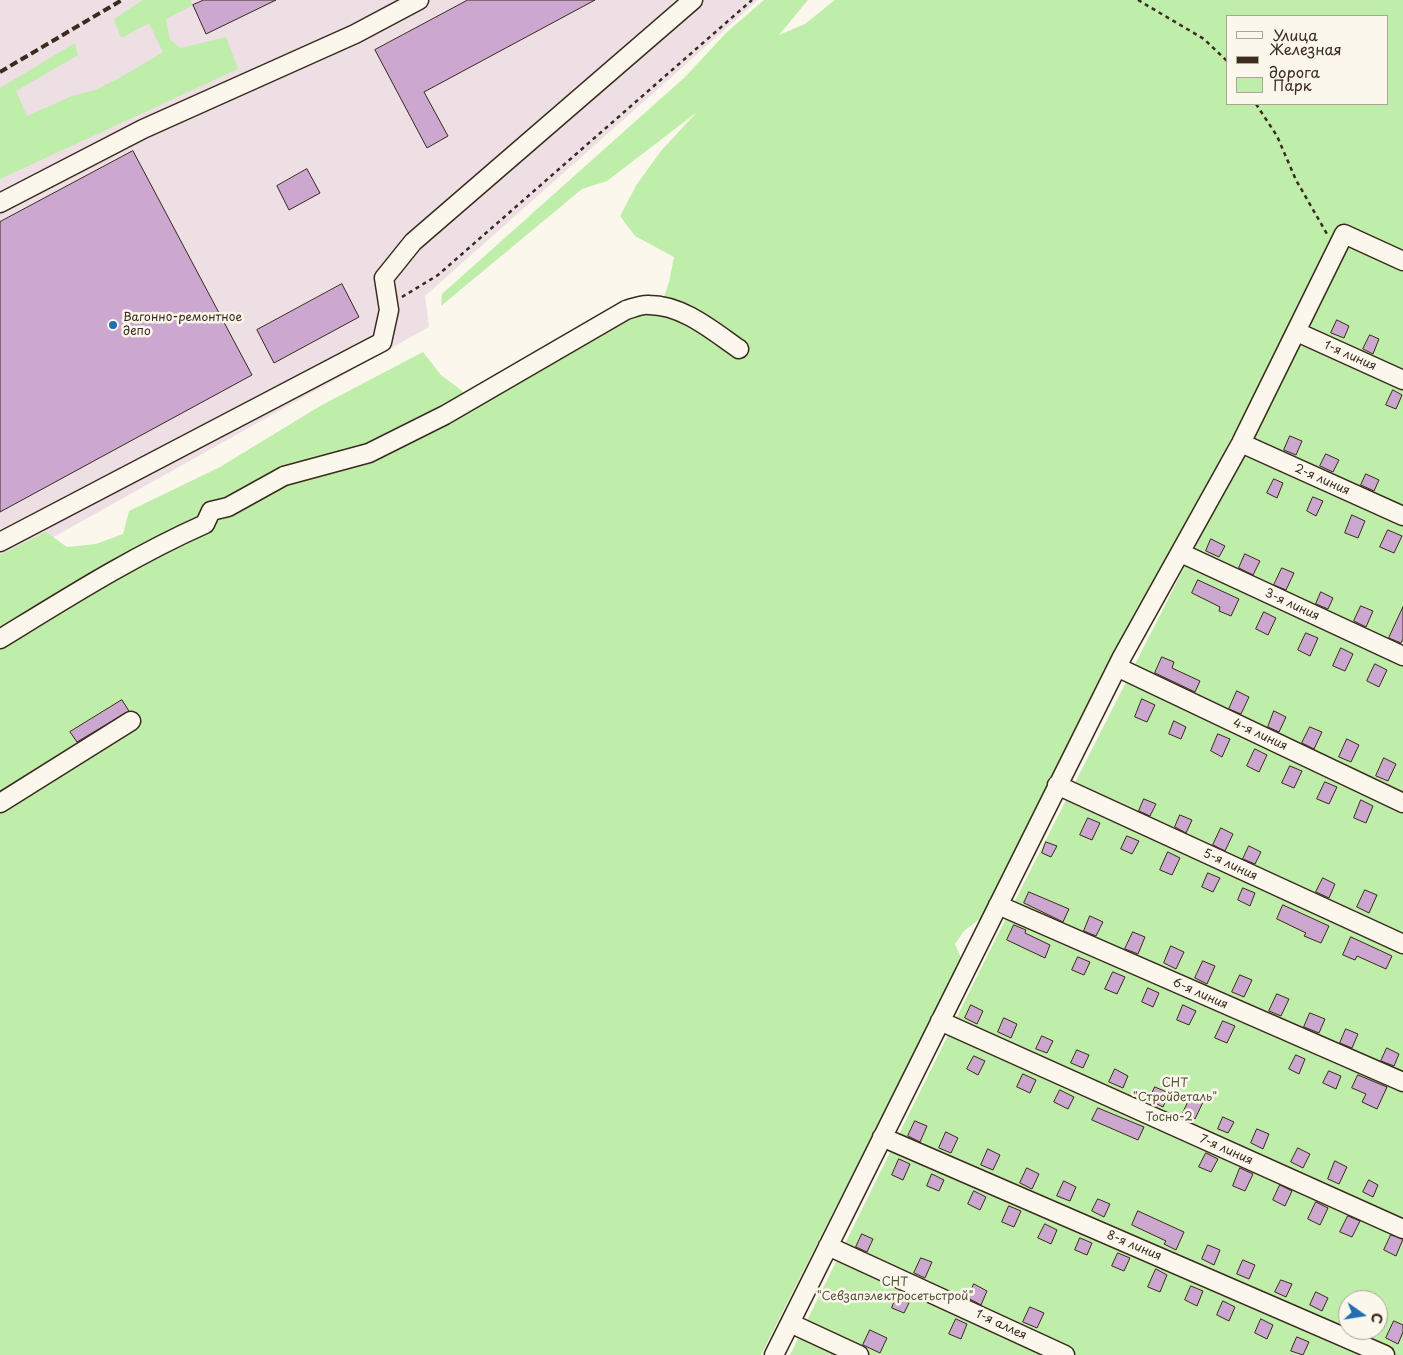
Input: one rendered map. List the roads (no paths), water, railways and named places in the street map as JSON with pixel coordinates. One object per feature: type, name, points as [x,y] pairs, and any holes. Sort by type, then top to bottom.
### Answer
[{"type":"street","points":[[0,203],[144,129],[355,34],[420,0]]},
{"type":"street","points":[[0,542],[382,342],[388,306],[384,278],[413,242],[693,0]]},
{"type":"street","points":[[774,1355],[1116,667],[1241,443],[1298,332],[1341,241],[1403,261]]},
{"type":"street","points":[[0,638],[104,576],[205,524],[211,511],[228,507],[284,476],[369,453],[445,415],[626,310],[648,304],[676,310],[703,323],[739,349]]},
{"type":"street","name":"1-я линия","points":[[1298,332],[1403,380]]},
{"type":"street","name":"2-я линия","points":[[1241,443],[1403,516]]},
{"type":"street","name":"3-я линия","points":[[1181,553],[1403,656]]},
{"type":"street","name":"4-я линия","points":[[1116,667],[1403,803]]},
{"type":"street","points":[[0,804],[131,721]]},
{"type":"street","name":"5-я линия","points":[[1057,785],[1403,944]]},
{"type":"street","name":"6-я линия","points":[[998,905],[1403,1082]]},
{"type":"street","name":"7-я линия","points":[[940,1021],[1403,1229]]},
{"type":"street","name":"8-я линия","points":[[882,1137],[1385,1355]]},
{"type":"street","name":"1-я аллея","points":[[828,1246],[1065,1355]]},
{"type":"street","points":[[790,1322],[859,1355]]},
{"type":"railway","points":[[0,72],[122,0]]},
{"type":"place","name":"Вагонно-ремонтное депо","points":[[113,325]]},
{"type":"park label","name":"СНТ \"Стройдеталь\"","points":[[1175,1091]]},
{"type":"park label","name":"Тосно-2","points":[[1169,1118]]},
{"type":"park label","name":"СНТ \"Севзапэлектросетьстрой\"","points":[[895,1290]]}]
